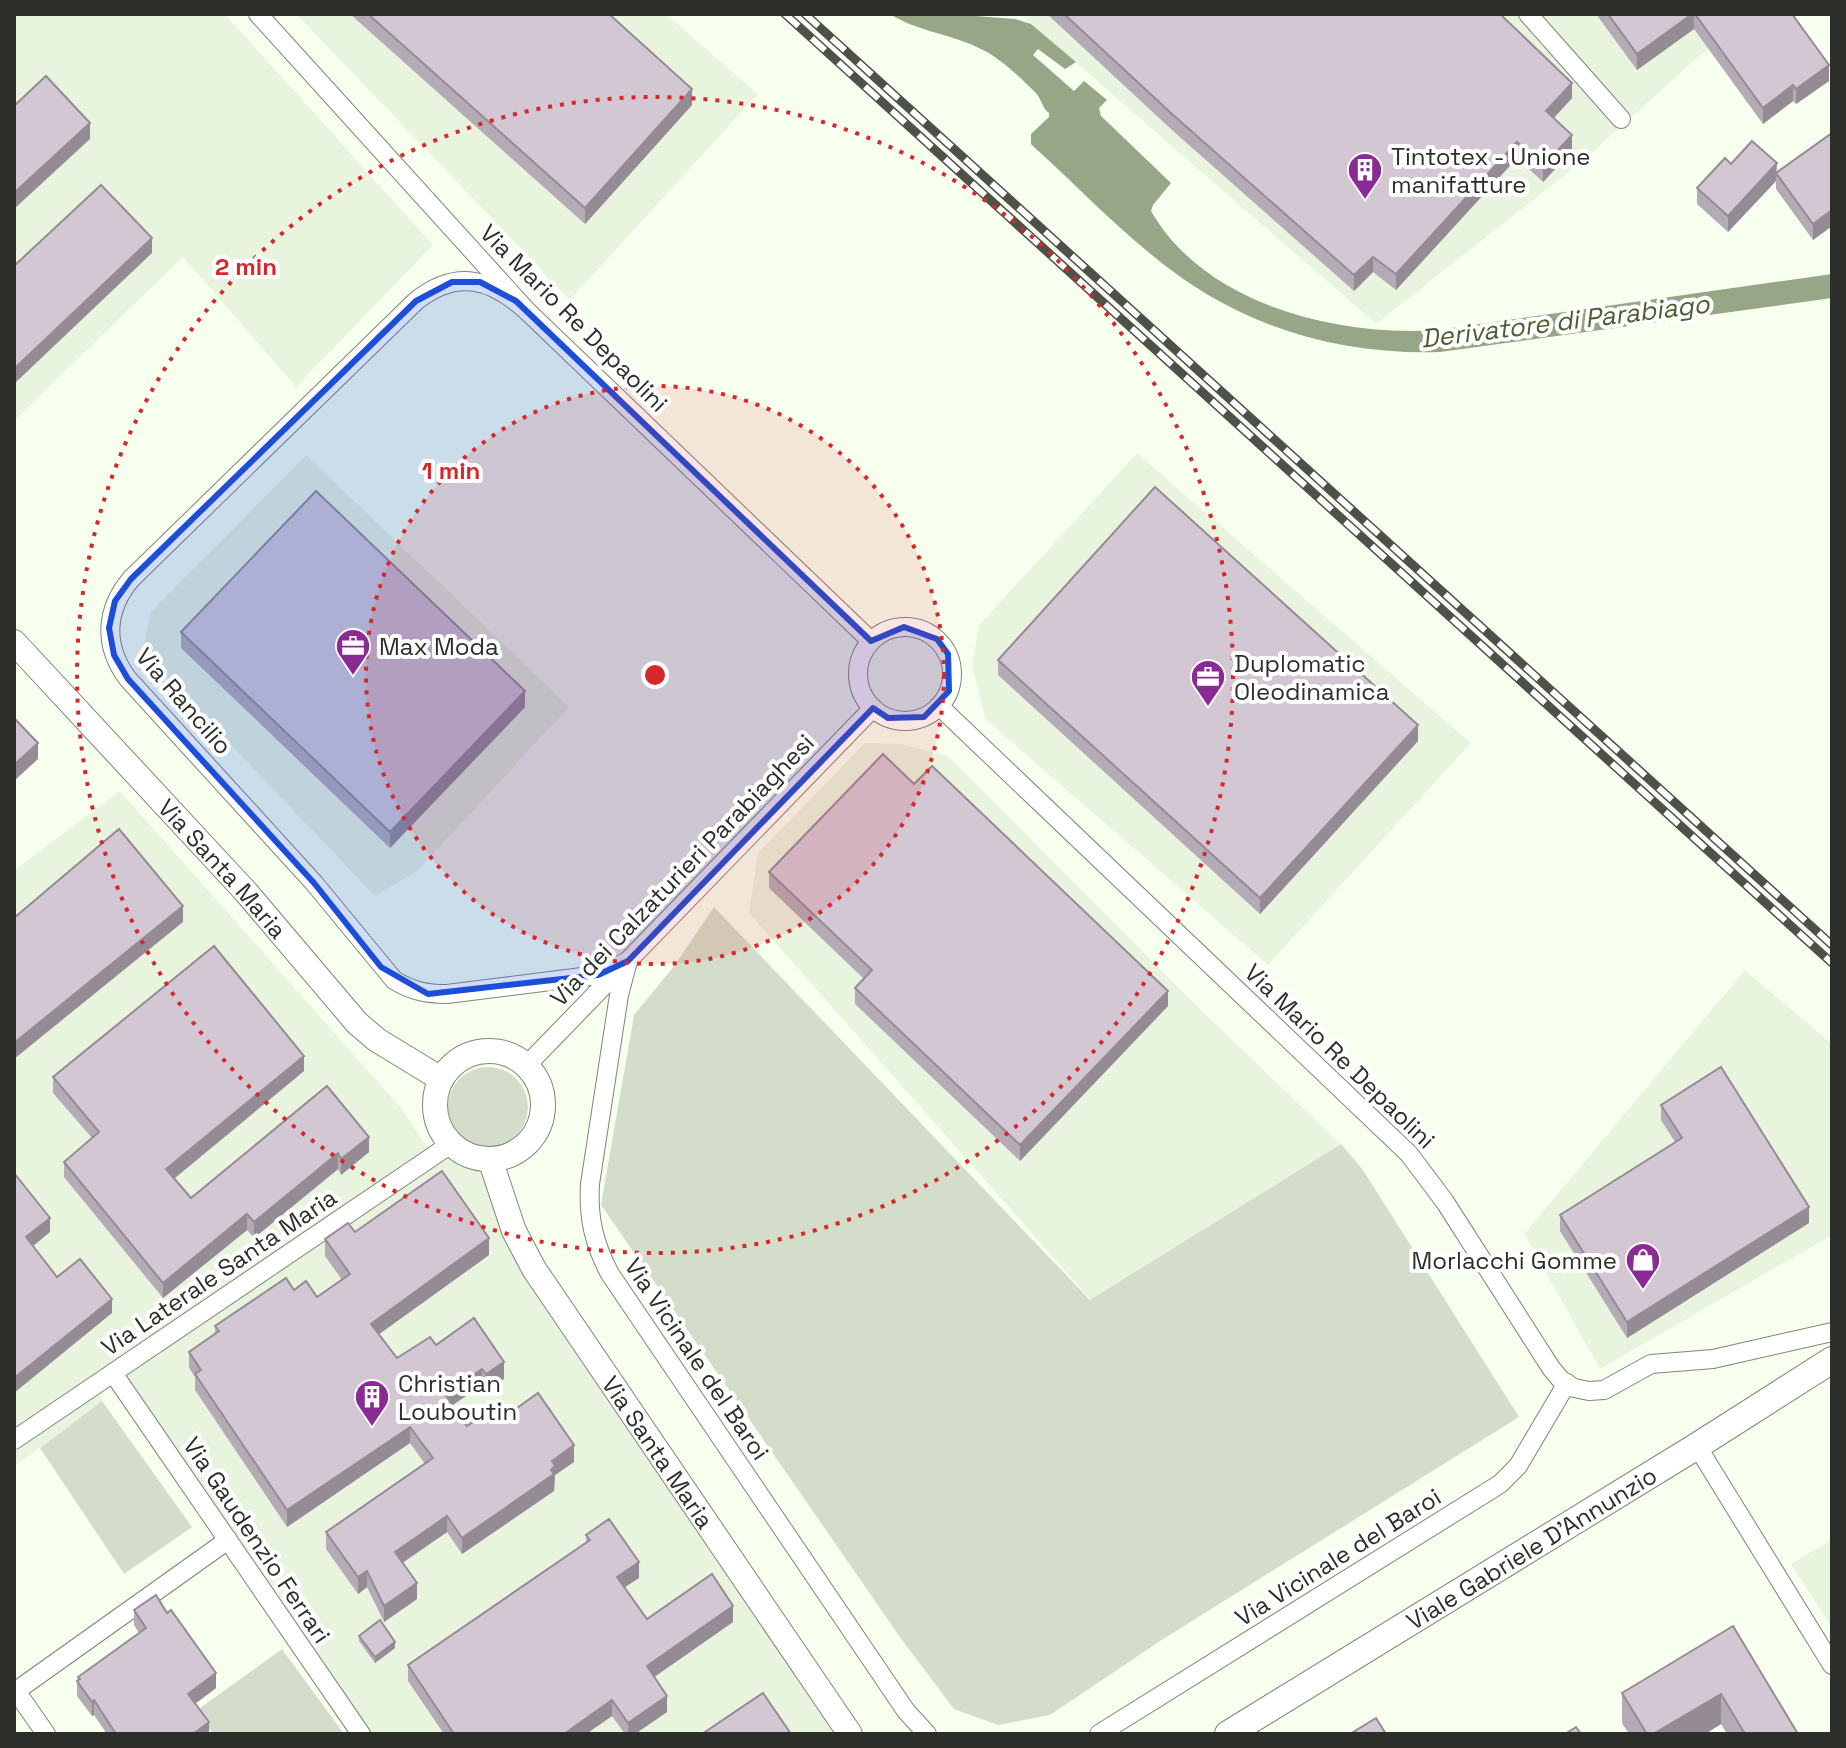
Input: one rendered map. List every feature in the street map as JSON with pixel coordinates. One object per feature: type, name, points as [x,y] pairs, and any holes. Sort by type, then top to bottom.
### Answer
[{"type":"main road","name":"Viale Gabriele D'Annunzio","points":[[1228,1734],[1262,1726],[1832,1360]]},
{"type":"street","name":"Via Mario Re Depaolini","points":[[258,14],[527,311],[871,641]]},
{"type":"street","points":[[1528,14],[1621,119]]},
{"type":"street","name":"Via Rancilio","points":[[527,311],[505,292],[480,282],[452,282],[426,293],[131,579],[115,601],[110,642],[128,679],[314,883],[394,980],[410,990],[447,994],[598,975],[628,961]]},
{"type":"street","points":[[904,627],[922,629],[937,639],[948,654],[952,672],[949,691],[939,706],[924,717],[906,721],[888,718],[873,708],[862,693],[858,675],[861,657],[871,641],[886,631],[904,627]]},
{"type":"street","name":"Via Santa Maria","points":[[14,642],[246,892],[357,1023],[377,1040],[441,1079]]},
{"type":"street","name":"Via Mario Re Depaolini","points":[[939,706],[1409,1154],[1445,1202],[1551,1368],[1567,1383]]},
{"type":"street","name":"Via dei Calzaturieri Parabiaghesi","points":[[526,1066],[873,708]]},
{"type":"street","name":"Via Vicinale del Baroi","points":[[628,961],[619,995],[590,1184],[592,1231],[599,1253],[610,1274],[906,1711],[927,1734]]},
{"type":"street","points":[[487,1051],[501,1052],[526,1066],[535,1077],[543,1103],[536,1131],[517,1151],[490,1159],[476,1157],[451,1144],[437,1120],[436,1092],[441,1079],[460,1059],[487,1051]]},
{"type":"street","name":"Via Laterale Santa Maria","points":[[14,1440],[451,1144]]},
{"type":"street","name":"Via Santa Maria","points":[[490,1159],[514,1231],[534,1269],[850,1734]]},
{"type":"street","points":[[1567,1383],[1589,1391],[1604,1390],[1651,1364],[1713,1359],[1832,1332]]},
{"type":"street","name":"Via Gaudenzio Ferrari","points":[[113,1373],[361,1734]]},
{"type":"street","name":"Via Vicinale del Baroi","points":[[1099,1734],[1500,1484],[1518,1466],[1567,1383]]},
{"type":"street","points":[[1697,1446],[1832,1665]]},
{"type":"street","points":[[46,1734],[16,1691],[228,1540]]},
{"type":"highlighted area","points":[[452,282],[480,282],[516,301],[871,641],[904,627],[937,639],[948,654],[949,691],[924,717],[888,718],[873,708],[628,961],[598,975],[428,994],[381,967],[314,883],[128,679],[114,655],[109,628],[115,601],[131,579],[416,301]]},
{"type":"shaded area","points":[[14,14],[225,14],[433,245],[296,387],[183,257],[14,421]]},
{"type":"shaded area","points":[[296,14],[666,14],[758,94],[570,300]]},
{"type":"shaded area","name":"Tintotex - Unione manifatture","points":[[1020,14],[1746,14],[1584,160],[1376,324]]},
{"type":"shaded area","name":"Duplomatic Oleodinamica","points":[[1137,453],[1471,743],[1268,965],[986,720],[972,665],[979,625]]},
{"type":"shaded area","points":[[306,455],[569,707],[417,871],[375,896],[157,667],[144,646],[151,612]]},
{"type":"shaded area","points":[[865,743],[901,744],[948,756],[1203,1012],[1341,1144],[1091,1300],[749,913],[758,853]]},
{"type":"shaded area","points":[[120,791],[402,1109],[429,1150],[95,1381],[102,1401],[14,1467],[14,870]]},
{"type":"shaded area","points":[[714,907],[1090,1300],[1341,1144],[1363,1170],[1519,1417],[1160,1641],[1050,1715],[998,1725],[954,1709],[902,1640],[601,1205],[634,1015],[675,965]]},
{"type":"shaded area","points":[[1745,970],[1832,1044],[1832,1235],[1600,1369],[1524,1234]]},
{"type":"shaded area","points":[[488,1067],[503,1070],[516,1079],[525,1092],[528,1107],[525,1122],[516,1135],[503,1144],[488,1147],[473,1144],[460,1135],[451,1122],[448,1107],[451,1092],[460,1079],[473,1070]]},
{"type":"shaded area","points":[[452,1148],[464,1156],[487,1161],[503,1213],[849,1734],[364,1734],[115,1374]]},
{"type":"shaded area","points":[[102,1401],[192,1527],[124,1574],[40,1448]]},
{"type":"shaded area","points":[[1832,1540],[1832,1628],[1791,1564]]},
{"type":"shaded area","points":[[282,1649],[344,1734],[213,1734],[196,1711]]},
{"type":"water","name":"Derivatore di Parabiago","points":[[890,14],[949,14],[1015,19],[1031,24],[1076,62],[1065,69],[1038,49],[1033,55],[1074,91],[1084,81],[1107,100],[1099,108],[1101,116],[1171,183],[1151,211],[1174,243],[1204,270],[1238,291],[1276,308],[1316,320],[1398,331],[1437,330],[1832,274],[1832,298],[1440,352],[1368,349],[1298,334],[1265,323],[1201,291],[1119,226],[1031,144],[1031,134],[1049,117],[1049,113],[1036,93],[1004,64],[972,45],[912,25]]},
{"type":"building","points":[[368,14],[609,14],[692,89],[585,208]]},
{"type":"building","name":"Tintotex - Unione manifatture","points":[[1064,14],[1500,14],[1572,83],[1546,111],[1572,135],[1543,166],[1517,142],[1396,274],[1373,257],[1354,275]]},
{"type":"building","points":[[1608,14],[1692,14],[1637,54]]},
{"type":"building","points":[[1695,14],[1792,14],[1829,65],[1796,89],[1793,85],[1763,108]]},
{"type":"building","points":[[46,76],[90,123],[14,193],[14,106]]},
{"type":"building","points":[[1832,133],[1832,210],[1813,224],[1776,173]]},
{"type":"building","points":[[1752,141],[1777,163],[1728,216],[1697,188],[1725,158],[1731,164]]},
{"type":"building","points":[[101,185],[152,238],[14,369],[14,266]]},
{"type":"building","name":"Duplomatic Oleodinamica","points":[[1155,487],[1418,725],[1260,898],[998,660]]},
{"type":"building","name":"Max Moda","points":[[316,491],[525,691],[390,832],[181,632]]},
{"type":"building","points":[[14,718],[38,743],[14,765]]},
{"type":"building","points":[[883,754],[914,784],[932,766],[1168,991],[1020,1145],[855,988],[872,970],[769,872]]},
{"type":"building","points":[[119,829],[183,906],[14,1043],[14,918]]},
{"type":"building","points":[[214,946],[304,1056],[166,1169],[191,1198],[327,1086],[369,1137],[341,1159],[338,1153],[254,1222],[247,1214],[163,1283],[64,1162],[99,1132],[53,1077]]},
{"type":"building","points":[[1721,1067],[1809,1207],[1627,1322],[1560,1215],[1682,1138],[1661,1105]]},
{"type":"building","points":[[442,1171],[489,1238],[371,1324],[397,1358],[430,1337],[436,1345],[474,1318],[504,1362],[486,1374],[482,1369],[445,1394],[467,1426],[502,1401],[510,1413],[538,1393],[574,1445],[552,1461],[554,1474],[462,1538],[447,1516],[395,1552],[417,1583],[384,1606],[367,1571],[358,1577],[326,1532],[433,1458],[410,1427],[287,1510],[195,1374],[201,1370],[189,1352],[219,1331],[215,1326],[286,1278],[294,1290],[306,1281],[317,1297],[350,1274],[325,1239],[348,1223],[355,1232]]},
{"type":"building","points":[[14,1173],[50,1218],[26,1237],[57,1277],[80,1259],[112,1299],[14,1378]]},
{"type":"building","points":[[609,1519],[639,1562],[617,1577],[647,1619],[712,1574],[733,1606],[647,1666],[667,1696],[628,1723],[612,1700],[564,1734],[454,1734],[408,1665],[590,1540],[586,1535]]},
{"type":"building","points":[[156,1595],[167,1613],[171,1610],[216,1673],[188,1694],[209,1722],[193,1734],[116,1734],[94,1700],[92,1702],[77,1681],[80,1679],[78,1677],[146,1628],[134,1610]]},
{"type":"building","points":[[380,1620],[395,1642],[375,1657],[359,1636]]},
{"type":"building","points":[[1733,1626],[1798,1734],[1745,1734],[1721,1694],[1653,1734],[1647,1734],[1622,1693]]},
{"type":"building","points":[[763,1693],[791,1734],[702,1734]]},
{"type":"building","points":[[1376,1718],[1386,1734],[1350,1734]]},
{"type":"building","points":[[1576,1727],[1581,1734],[1565,1734]]},
{"type":"railway","points":[[785,14],[1832,963]]},
{"type":"railway","points":[[805,14],[1832,945]]},
{"type":"place","name":"Tintotex - Unione manifatture","points":[[1365,201]]},
{"type":"place","name":"Max Moda","points":[[353,677]]},
{"type":"place","name":"Duplomatic Oleodinamica","points":[[1208,708]]},
{"type":"place","name":"Morlacchi Gomme","points":[[1643,1291]]},
{"type":"place","name":"Christian Louboutin","points":[[372,1428]]}]
